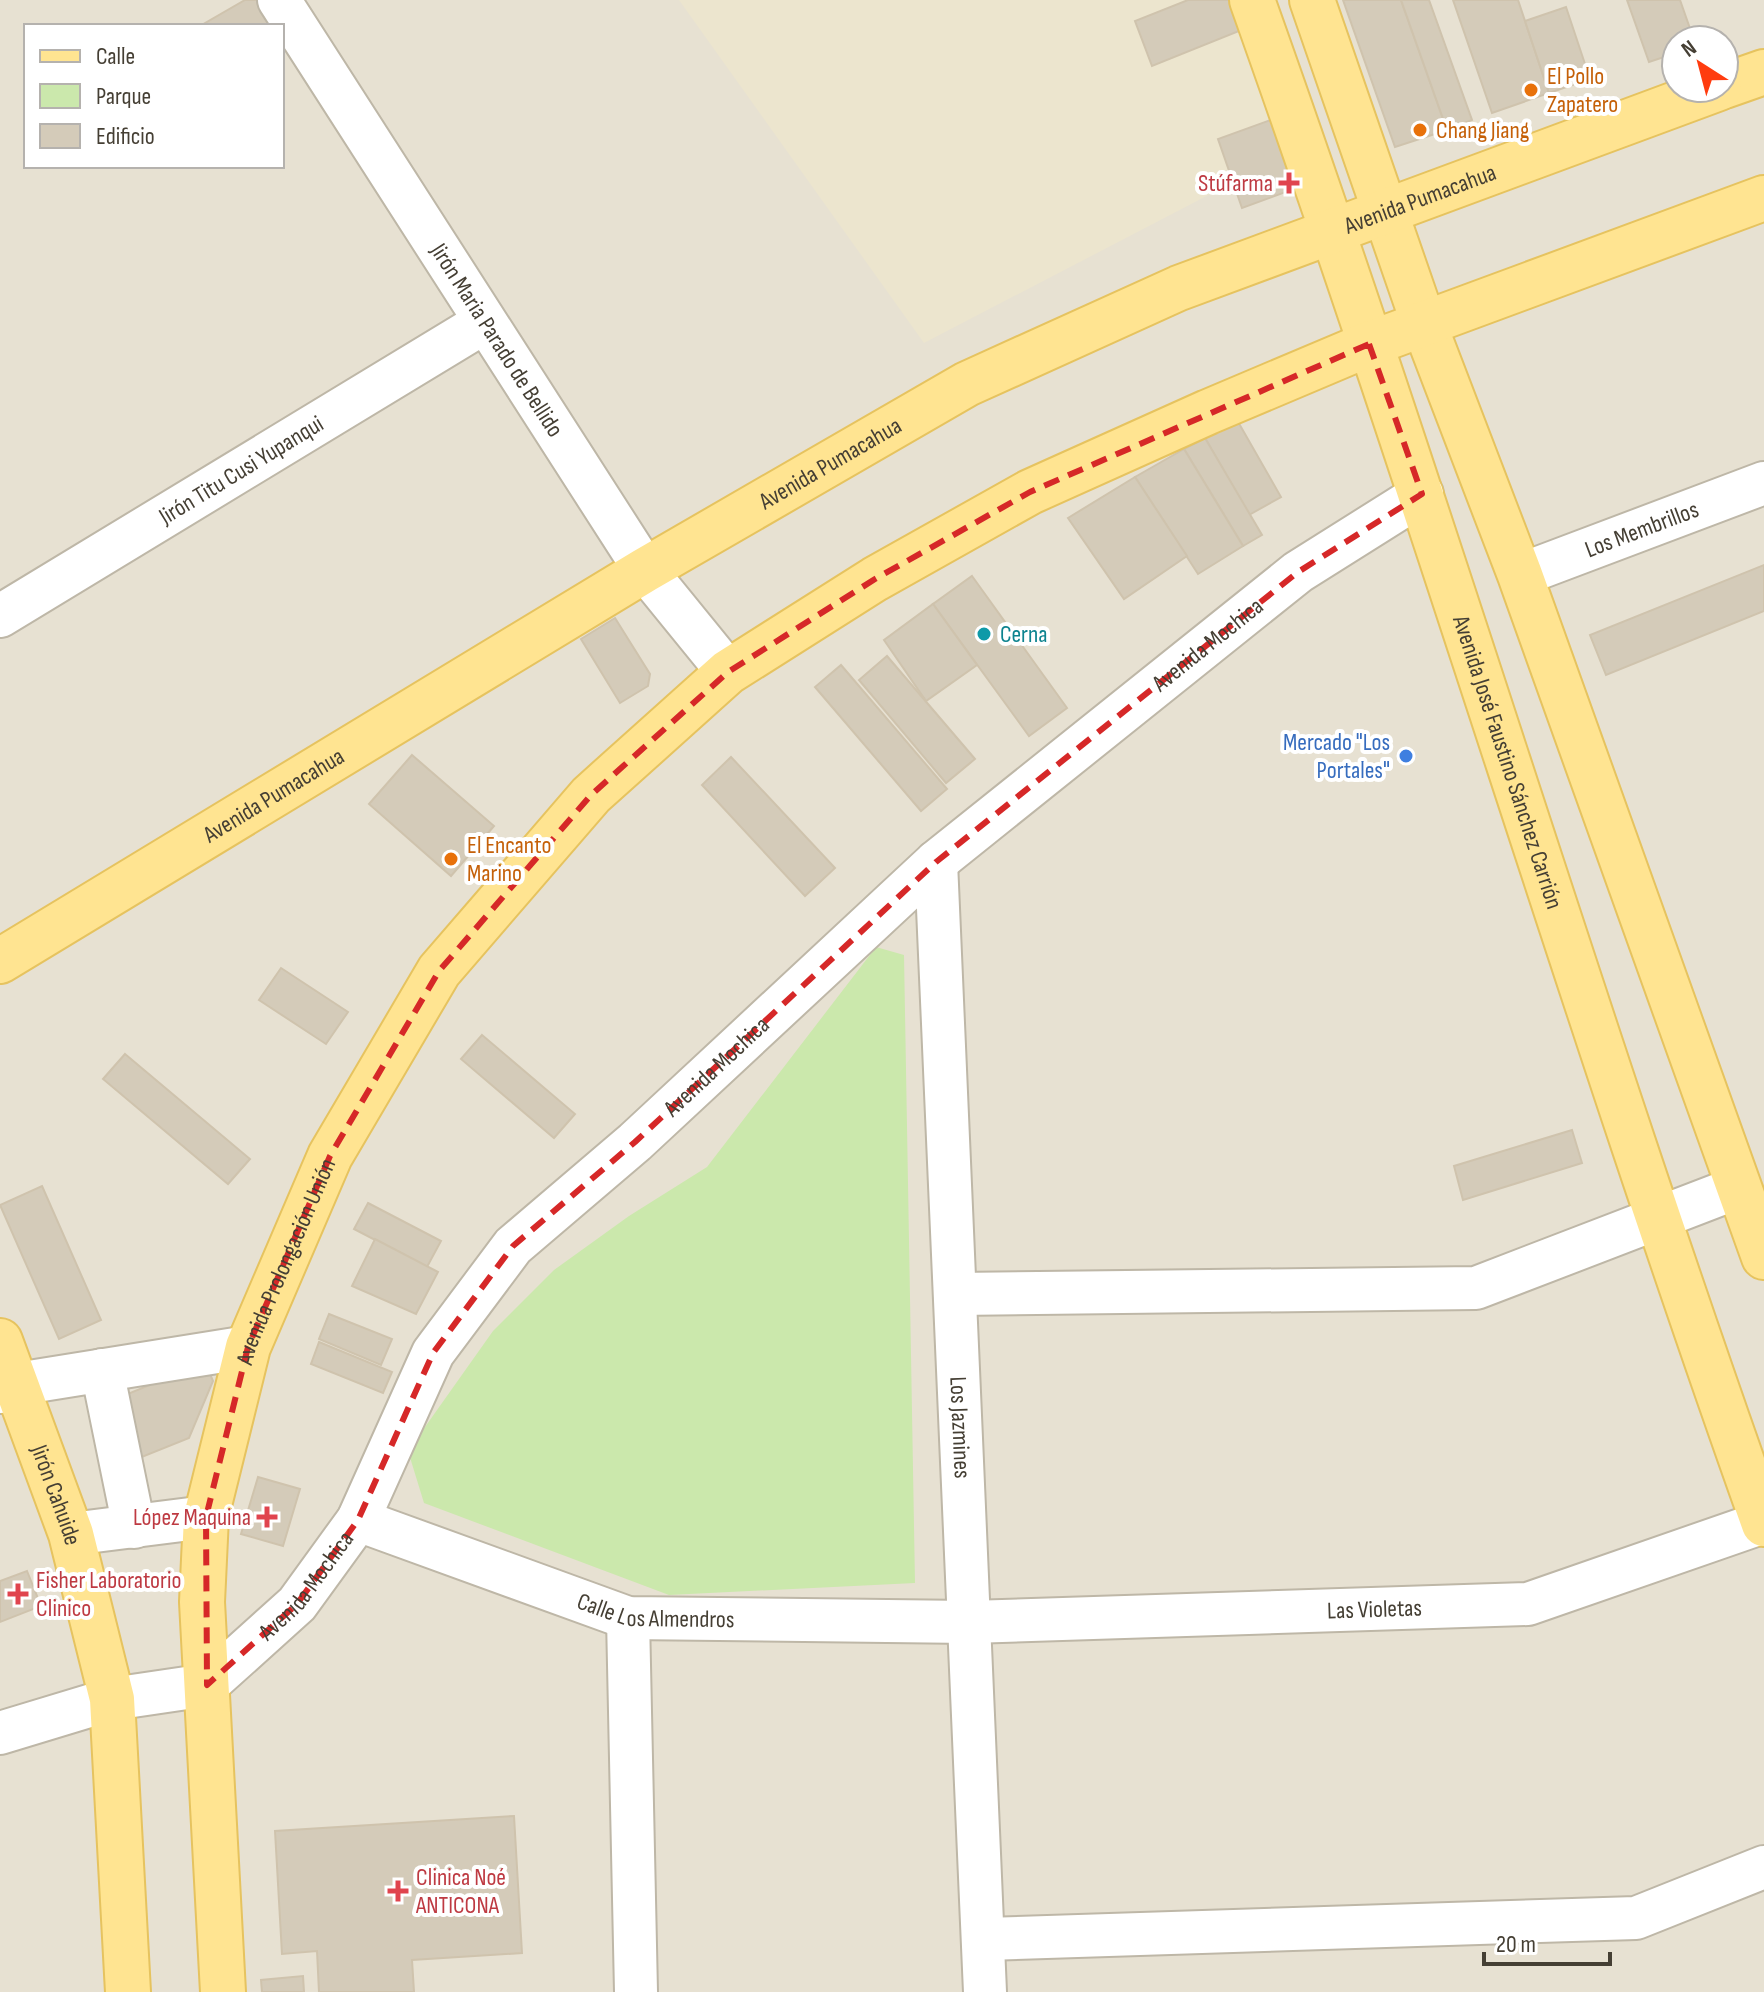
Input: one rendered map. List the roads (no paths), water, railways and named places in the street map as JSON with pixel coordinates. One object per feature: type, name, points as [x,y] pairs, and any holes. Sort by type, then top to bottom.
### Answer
[{"type":"main road","name":"Avenida José Faustino Sánchez Carrión","points":[[1252,0],[1333,229],[1659,1220],[1764,1523]]},
{"type":"main road","points":[[1312,0],[1424,324],[1520,575],[1764,1257]]},
{"type":"main road","name":"Avenida Pumacahua","points":[[1740,81],[1764,72]]},
{"type":"main road","name":"Avenida Pumacahua","points":[[0,961],[645,570],[967,384],[1179,288],[1676,104]]},
{"type":"main road","points":[[728,672],[875,579],[1030,492],[1369,344],[1764,198]]},
{"type":"main road","name":"Avenida Prolongación Unión","points":[[223,1992],[202,1602],[206,1517],[248,1347],[330,1156],[439,971],[591,795],[728,672]]},
{"type":"main road","name":"Jirón Cahuide","points":[[0,1341],[9,1388],[71,1534],[112,1699]]},
{"type":"main road","points":[[112,1699],[128,1992]]},
{"type":"street","name":"Jirón Maria Parado de Bellido","points":[[279,0],[483,323],[645,570],[728,672]]},
{"type":"street","name":"Jirón Titu Cusi Yupanqui","points":[[0,616],[483,323]]},
{"type":"street","name":"Los Membrillos","points":[[1520,575],[1764,483]]},
{"type":"street","name":"Avenida Mochica","points":[[207,1685],[297,1604],[358,1520],[433,1353],[513,1246],[635,1142],[936,862],[1298,572],[1422,494]]},
{"type":"street","name":"Los Jazmines","points":[[936,862],[985,1992]]},
{"type":"street","points":[[956,1294],[1476,1288],[1739,1187]]},
{"type":"street","points":[[9,1388],[248,1347]]},
{"type":"street","points":[[102,1370],[134,1527]]},
{"type":"street","points":[[71,1534],[206,1517]]},
{"type":"street","name":"Calle Los Almendros","points":[[358,1520],[628,1618],[970,1622]]},
{"type":"street","name":"Las Violetas","points":[[970,1622],[1528,1604],[1764,1523]]},
{"type":"street","points":[[628,1618],[636,1992]]},
{"type":"street","points":[[0,1733],[112,1699],[207,1685]]},
{"type":"street","points":[[985,1939],[1636,1918],[1764,1867]]},
{"type":"place","name":"El Pollo Zapatero","points":[[1531,90]]},
{"type":"place","name":"Chang Jiang","points":[[1420,130]]},
{"type":"place","name":"Stúfarma","points":[[1289,183]]},
{"type":"place","name":"Cerna","points":[[984,634]]},
{"type":"place","name":"Mercado \"Los Portales\"","points":[[1406,756]]},
{"type":"place","name":"El Encanto Marino","points":[[451,859]]},
{"type":"place","name":"López Maquina","points":[[267,1517]]},
{"type":"place","name":"Fisher Laboratorio Clinico","points":[[18,1594]]},
{"type":"place","name":"Clinica Noé ANTICONA","points":[[398,1891]]}]
